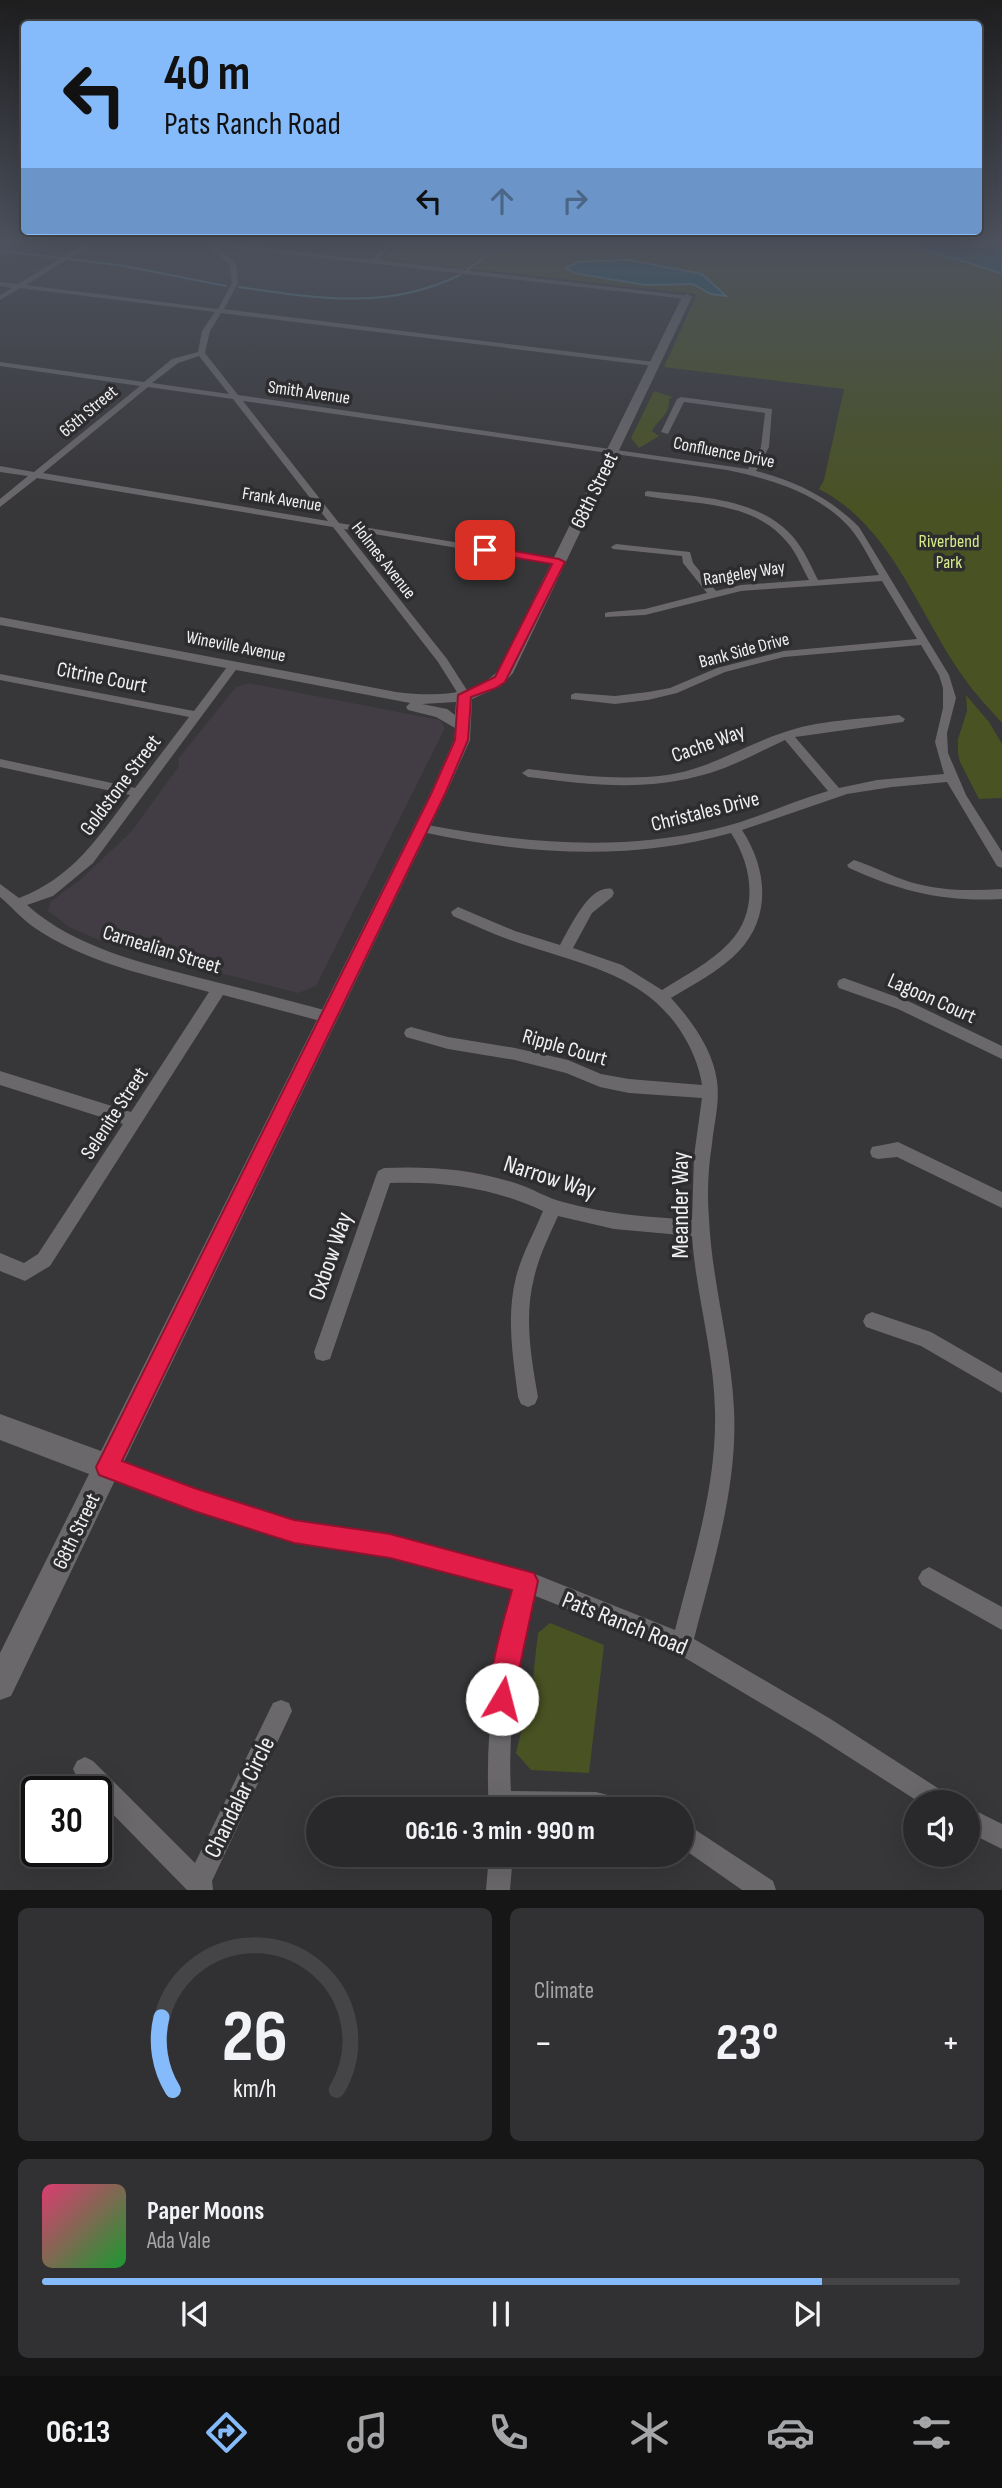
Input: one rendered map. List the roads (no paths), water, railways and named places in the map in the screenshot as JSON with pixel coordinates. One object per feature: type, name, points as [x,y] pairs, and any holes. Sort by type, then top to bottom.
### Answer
[{"type":"street","points":[[201,352],[206,330]]},
{"type":"street","points":[[382,330],[654,364]]},
{"type":"street","name":"68th Street","points":[[0,1685],[455,758],[464,727],[464,695],[491,686],[500,679],[614,451],[671,330]]},
{"type":"street","name":"65th Street","points":[[0,504],[175,361],[201,352]]},
{"type":"street","name":"Holmes Avenue","points":[[201,352],[233,397],[443,661],[464,695]]},
{"type":"street","name":"Smith Avenue","points":[[0,364],[614,451]]},
{"type":"street","points":[[665,432],[681,399],[769,411],[765,447],[751,472]]},
{"type":"street","name":"Confluence Drive","points":[[614,451],[751,472],[806,492],[839,512],[856,529],[952,691],[941,738],[942,751],[953,777],[1002,863]]},
{"type":"street","name":"Frank Avenue","points":[[0,469],[559,562]]},
{"type":"street","points":[[648,494],[719,504],[774,524],[793,543],[814,581]]},
{"type":"street","points":[[616,547],[687,554],[688,563],[713,594]]},
{"type":"street","name":"Rangeley Way","points":[[610,615],[645,612],[713,594],[814,581],[886,578]]},
{"type":"street","name":"Wineville Avenue","points":[[0,621],[369,692],[417,699],[464,695]]},
{"type":"street","name":"Bank Side Drive","points":[[575,697],[615,700],[649,696],[673,691],[720,670],[784,654],[924,642]]},
{"type":"street","name":"Goldstone Street","points":[[17,904],[48,892],[88,860],[234,665]]},
{"type":"street","name":"Citrine Court","points":[[0,677],[197,715]]},
{"type":"street","points":[[369,692],[387,703],[441,713],[464,727]]},
{"type":"street","name":"Cache Way","points":[[528,772],[599,782],[667,779],[709,769],[787,735],[835,726],[899,719]]},
{"type":"street","points":[[787,735],[836,793]]},
{"type":"street","points":[[0,763],[138,793]]},
{"type":"street","name":"Christales Drive","points":[[422,828],[498,843],[565,849],[651,845],[734,828],[836,793],[953,777]]},
{"type":"street","points":[[660,998],[728,953],[745,933],[758,886],[754,866],[734,828]]},
{"type":"street","points":[[854,865],[901,887],[961,896],[1002,894]]},
{"type":"street","name":"Carnealian Street","points":[[0,889],[37,922],[83,947],[148,970],[328,1017]]},
{"type":"street","points":[[565,950],[587,909],[607,893]]},
{"type":"street","name":"Meander Way","points":[[458,912],[513,935],[565,950],[633,975],[679,1016],[695,1042],[710,1082],[710,1113],[700,1180],[701,1229],[705,1282],[720,1357],[725,1413],[714,1506],[682,1644]]},
{"type":"street","name":"Lagoon Court","points":[[844,984],[902,1005],[1002,1053]]},
{"type":"street","name":"Selenite Street","points":[[0,1262],[25,1272],[44,1260],[219,989]]},
{"type":"street","name":"Ripple Court","points":[[411,1033],[448,1043],[515,1054],[629,1086],[710,1092]]},
{"type":"street","points":[[0,1078],[133,1120]]},
{"type":"street","points":[[878,1152],[898,1149],[1002,1200]]},
{"type":"street","name":"Narrow Way","points":[[384,1176],[419,1174],[467,1177],[521,1193],[553,1207],[622,1223],[701,1229]]},
{"type":"street","name":"Oxbow Way","points":[[323,1352],[384,1176]]},
{"type":"street","points":[[528,1397],[520,1349],[521,1301],[525,1276],[553,1207]]},
{"type":"street","points":[[872,1321],[925,1338],[1002,1384]]},
{"type":"street","name":"Pats Ranch Road","points":[[0,1427],[194,1500],[294,1532],[390,1546],[526,1581],[682,1644],[821,1726],[920,1790]]},
{"type":"street","points":[[929,1578],[1002,1619]]},
{"type":"street","points":[[500,1797],[498,1776],[502,1699],[508,1655],[526,1581]]},
{"type":"street","name":"Chandalar Circle","points":[[201,1886],[281,1711]]},
{"type":"street","points":[[85,1769],[201,1886]]},
{"type":"street","points":[[980,1825],[1002,1837]]},
{"type":"street","points":[[694,1842],[757,1887]]},
{"type":"street","points":[[498,1889],[499,1867]]},
{"type":"park label","name":"Riverbend Park","points":[[949,551]]}]
